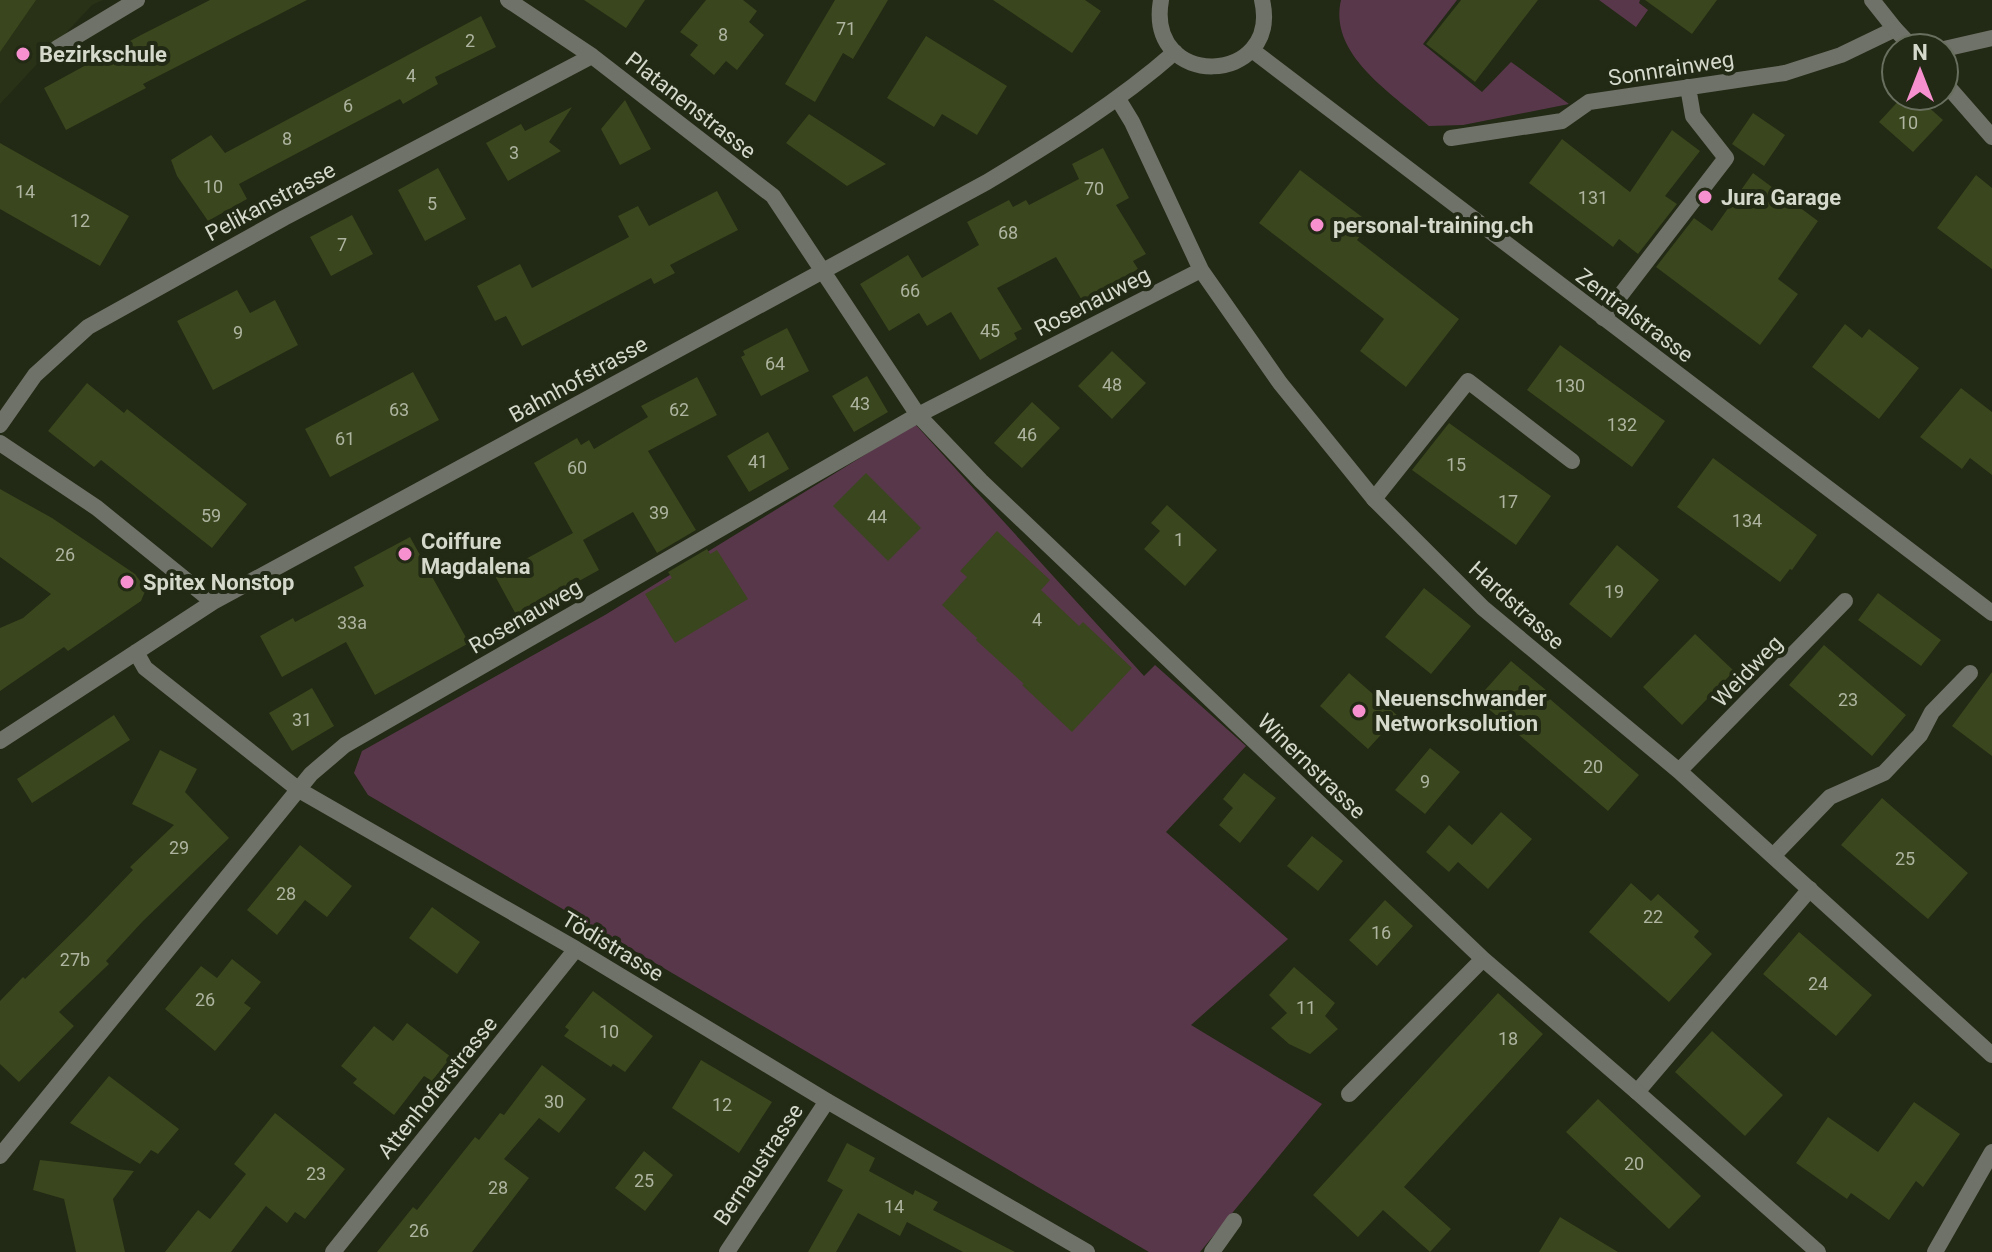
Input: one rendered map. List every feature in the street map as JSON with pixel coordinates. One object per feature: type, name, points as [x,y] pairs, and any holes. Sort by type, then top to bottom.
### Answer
[{"type":"street","points":[[57,48],[137,0]]},
{"type":"street","name":"Platanenstrasse","points":[[508,0],[592,56],[773,196],[822,270]]},
{"type":"street","points":[[1161,0],[1160,27],[1166,41],[1189,62],[1205,68],[1223,67],[1239,61],[1252,50],[1264,24],[1262,0]]},
{"type":"street","points":[[1872,0],[1898,32]]},
{"type":"street","name":"Sonnrainweg","points":[[1451,138],[1562,121],[1589,102],[1785,73],[1841,55],[1895,29]]},
{"type":"street","points":[[1960,45],[1992,38]]},
{"type":"street","name":"Zentralstrasse","points":[[1252,50],[1992,613]]},
{"type":"street","name":"Bahnhofstrasse","points":[[0,741],[213,602],[987,182],[1118,99],[1175,52]]},
{"type":"street","name":"Pelikanstrasse","points":[[0,425],[35,375],[88,327],[284,218],[592,56]]},
{"type":"street","points":[[1603,318],[1726,158],[1693,116],[1688,87]]},
{"type":"street","name":"Hardstrasse","points":[[1118,99],[1132,122],[1201,270],[1280,383],[1374,499],[1483,608],[1679,771],[1992,1055]]},
{"type":"street","points":[[1960,100],[1992,137]]},
{"type":"street","name":"Winernstrasse","points":[[822,270],[918,415],[981,481],[1483,959],[1818,1252]]},
{"type":"street","name":"Rosenauweg","points":[[0,1156],[311,774],[345,745],[918,415],[1201,270]]},
{"type":"street","points":[[1374,499],[1468,381],[1572,461]]},
{"type":"street","points":[[0,443],[97,508],[213,602]]},
{"type":"street","name":"Weidweg","points":[[1679,771],[1845,601]]},
{"type":"street","name":"Tödistrasse","points":[[136,652],[145,668],[299,790],[576,949],[827,1101],[1087,1252]]},
{"type":"street","points":[[1773,856],[1830,797],[1884,773],[1920,735],[1932,712],[1970,673]]},
{"type":"street","points":[[1637,1092],[1810,889]]},
{"type":"street","name":"Attenhoferstrasse","points":[[333,1252],[576,949]]},
{"type":"street","points":[[1349,1094],[1483,959]]},
{"type":"street","name":"Bernaustrasse","points":[[727,1252],[827,1101]]},
{"type":"street","points":[[1935,1252],[1992,1152]]},
{"type":"street","points":[[1212,1252],[1234,1221]]},
{"type":"shaded area","name":"Bezirkschule","points":[[0,0],[103,0],[92,5],[0,104]]},
{"type":"shaded area","points":[[1341,0],[1457,0],[1423,44],[1482,92],[1511,62],[1569,104],[1463,125],[1429,126],[1382,87],[1354,56],[1344,38],[1340,20]]},
{"type":"shaded area","points":[[1599,0],[1640,0],[1639,3],[1648,10],[1636,27]]},
{"type":"shaded area","points":[[915,424],[1144,676],[1155,665],[1246,746],[1166,832],[1288,939],[1191,1025],[1322,1104],[1200,1252],[1149,1252],[368,795],[354,773],[362,751],[605,615]]},
{"type":"building","points":[[0,0],[36,0],[0,52]]},
{"type":"building","points":[[210,0],[307,0],[143,84],[146,88],[66,130],[44,88]]},
{"type":"building","points":[[584,0],[645,0],[626,28]]},
{"type":"building","points":[[706,0],[743,0],[757,11],[749,22],[764,35],[737,70],[726,61],[714,75],[690,55],[698,45],[680,32]]},
{"type":"building","points":[[835,0],[888,0],[853,59],[843,53],[815,102],[785,84]]},
{"type":"building","points":[[993,0],[1085,0],[1101,11],[1072,53]]},
{"type":"building","points":[[1461,0],[1538,0],[1475,82],[1426,44]]},
{"type":"building","points":[[1645,0],[1717,0],[1692,34]]},
{"type":"building","points":[[481,16],[496,47],[435,77],[438,84],[403,104],[400,99],[239,184],[247,199],[208,221],[177,176],[171,160],[211,135],[225,153]]},
{"type":"building","points":[[926,36],[1007,86],[977,135],[942,114],[934,127],[887,98]]},
{"type":"building","points":[[625,100],[651,149],[620,165],[601,129]]},
{"type":"building","points":[[572,107],[549,142],[561,151],[508,181],[486,143],[521,124],[525,131]]},
{"type":"building","points":[[1888,112],[1934,112],[1943,120],[1913,152],[1879,122]]},
{"type":"building","points":[[1753,113],[1785,135],[1764,166],[1732,144]]},
{"type":"building","points":[[809,114],[886,164],[847,186],[786,143]]},
{"type":"building","points":[[1672,130],[1700,151],[1665,196],[1677,204],[1638,254],[1619,239],[1613,247],[1529,183],[1562,139],[1630,192]]},
{"type":"building","points":[[0,143],[129,216],[100,266],[0,209]]},
{"type":"building","points":[[1103,148],[1129,198],[1116,205],[1146,254],[1133,261],[1138,269],[1083,302],[1056,257],[997,288],[1022,329],[1014,333],[1017,339],[980,360],[951,312],[927,326],[919,313],[889,331],[860,284],[908,255],[922,278],[979,245],[967,222],[1009,200],[1013,207],[1026,200],[1029,205],[1079,179],[1072,164]]},
{"type":"building","points":[[438,168],[466,219],[425,241],[398,190]]},
{"type":"building","points":[[1300,170],[1370,223],[1357,240],[1459,319],[1406,387],[1360,351],[1384,319],[1259,223]]},
{"type":"building","points":[[1753,173],[1818,221],[1778,279],[1798,294],[1760,345],[1656,267],[1694,218],[1712,231]]},
{"type":"building","points":[[1976,175],[1992,188],[1992,269],[1937,228]]},
{"type":"building","points":[[717,191],[738,230],[670,265],[675,273],[654,284],[651,278],[522,346],[506,316],[495,321],[477,286],[520,264],[532,288],[629,237],[618,216],[638,206],[649,226]]},
{"type":"building","points":[[352,215],[373,254],[331,276],[310,237]]},
{"type":"building","points":[[237,290],[250,313],[275,300],[298,345],[213,390],[177,321]]},
{"type":"building","points":[[1845,324],[1862,338],[1869,329],[1919,368],[1879,419],[1812,367]]},
{"type":"building","points":[[787,328],[809,371],[761,396],[741,357],[745,355],[743,351]]},
{"type":"building","points":[[1560,345],[1665,421],[1632,467],[1527,390]]},
{"type":"building","points":[[1112,351],[1146,383],[1112,419],[1078,386]]},
{"type":"building","points":[[413,372],[439,420],[330,477],[305,429]]},
{"type":"building","points":[[867,376],[888,412],[854,432],[832,396]]},
{"type":"building","points":[[697,377],[717,415],[648,451],[696,530],[657,553],[633,512],[583,540],[599,570],[561,591],[564,596],[519,620],[495,576],[573,533],[534,463],[577,438],[581,445],[589,440],[594,449],[648,417],[641,406]]},
{"type":"building","points":[[87,383],[124,413],[127,409],[247,504],[212,548],[101,460],[94,467],[48,431]]},
{"type":"building","points":[[1961,388],[1992,412],[1992,475],[1970,458],[1962,469],[1920,437]]},
{"type":"building","points":[[1032,402],[1060,428],[1022,468],[994,443]]},
{"type":"building","points":[[1449,423],[1551,496],[1516,545],[1412,470]]},
{"type":"building","points":[[768,432],[789,469],[749,492],[727,456]]},
{"type":"building","points":[[1713,458],[1817,535],[1780,582],[1677,507]]},
{"type":"building","points":[[866,473],[921,528],[888,561],[833,506]]},
{"type":"building","points":[[0,489],[52,518],[135,574],[146,589],[141,601],[68,651],[64,647],[0,691],[0,628],[23,618],[51,594],[0,557]]},
{"type":"building","points":[[1167,505],[1217,550],[1185,586],[1144,549],[1160,531],[1151,523]]},
{"type":"building","points":[[997,531],[1050,580],[1041,590],[1079,626],[1083,622],[1132,668],[1072,732],[942,605],[967,577],[960,571]]},
{"type":"building","points":[[410,537],[469,643],[375,695],[346,642],[282,677],[260,636],[293,618],[295,622],[364,586],[354,567]]},
{"type":"building","points":[[1617,545],[1659,580],[1611,638],[1569,604]]},
{"type":"building","points":[[707,549],[710,554],[717,550],[748,599],[675,643],[645,594],[672,578],[668,572]]},
{"type":"building","points":[[1424,588],[1471,626],[1431,674],[1385,637]]},
{"type":"building","points":[[1878,593],[1941,640],[1921,666],[1858,620]]},
{"type":"building","points":[[1695,634],[1734,671],[1682,725],[1643,687]]},
{"type":"building","points":[[1824,645],[1906,715],[1872,756],[1789,685]]},
{"type":"building","points":[[1511,661],[1547,691],[1544,694],[1639,775],[1608,811],[1477,699]]},
{"type":"building","points":[[1992,672],[1992,756],[1952,726]]},
{"type":"building","name":"Neuenschwander Networksolution","points":[[1349,673],[1398,716],[1368,749],[1320,706]]},
{"type":"building","points":[[312,688],[334,726],[292,751],[269,713]]},
{"type":"building","points":[[114,715],[130,740],[32,803],[17,779]]},
{"type":"building","points":[[1430,748],[1460,772],[1425,814],[1395,790]]},
{"type":"building","points":[[160,750],[197,769],[185,792],[229,838],[143,921],[106,961],[109,964],[59,1012],[74,1026],[19,1082],[0,1064],[0,1001],[86,919],[133,870],[130,867],[174,825],[132,804]]},
{"type":"building","points":[[1244,773],[1276,798],[1240,843],[1219,825],[1233,808],[1223,799]]},
{"type":"building","points":[[1882,798],[1968,873],[1928,919],[1841,845]]},
{"type":"building","points":[[1501,812],[1532,839],[1488,889],[1458,862],[1449,872],[1426,852],[1449,825],[1472,845]]},
{"type":"building","points":[[1312,836],[1343,861],[1318,891],[1287,866]]},
{"type":"building","points":[[300,845],[352,886],[327,917],[305,900],[277,935],[247,910]]},
{"type":"building","points":[[1631,883],[1651,901],[1658,894],[1699,931],[1694,937],[1712,954],[1669,1002],[1589,932]]},
{"type":"building","points":[[1385,900],[1413,926],[1377,966],[1349,940]]},
{"type":"building","points":[[432,907],[480,942],[457,974],[409,938]]},
{"type":"building","points":[[1799,932],[1872,995],[1836,1036],[1763,974]]},
{"type":"building","points":[[232,959],[261,982],[244,1003],[251,1008],[215,1051],[165,1009],[201,966],[217,978]]},
{"type":"building","points":[[1294,967],[1335,1003],[1325,1016],[1338,1029],[1310,1054],[1289,1044],[1271,1028],[1287,1013],[1269,995]]},
{"type":"building","points":[[593,991],[653,1036],[625,1072],[613,1064],[611,1067],[564,1036],[569,1030],[565,1027]]},
{"type":"building","points":[[1498,993],[1543,1034],[1404,1187],[1451,1229],[1430,1252],[1383,1210],[1358,1237],[1313,1195]]},
{"type":"building","points":[[407,1023],[451,1057],[432,1081],[424,1076],[394,1115],[353,1083],[357,1079],[341,1066],[374,1026],[393,1041]]},
{"type":"building","points":[[1712,1031],[1783,1095],[1745,1136],[1675,1072]]},
{"type":"building","points":[[701,1060],[772,1102],[739,1153],[672,1108]]},
{"type":"building","points":[[542,1065],[586,1099],[559,1133],[539,1118],[504,1159],[529,1178],[472,1252],[377,1252],[413,1207],[417,1210],[475,1137],[479,1140],[500,1113],[504,1115]]},
{"type":"building","points":[[109,1076],[179,1129],[158,1154],[151,1150],[140,1164],[70,1123]]},
{"type":"building","points":[[1598,1099],[1701,1196],[1669,1229],[1566,1132]]},
{"type":"building","points":[[1914,1102],[1960,1134],[1923,1187],[1916,1181],[1889,1220],[1851,1193],[1847,1199],[1796,1163],[1828,1117],[1878,1152]]},
{"type":"building","points":[[275,1113],[345,1169],[305,1219],[295,1212],[287,1223],[266,1206],[231,1252],[165,1252],[198,1210],[210,1219],[246,1174],[234,1164]]},
{"type":"building","points":[[847,1143],[875,1158],[869,1171],[913,1195],[915,1190],[938,1202],[933,1210],[1015,1252],[963,1252],[907,1222],[900,1236],[858,1213],[836,1252],[808,1252],[843,1190],[827,1181]]},
{"type":"building","points":[[644,1151],[673,1175],[645,1211],[615,1188]]},
{"type":"building","points":[[40,1160],[134,1171],[113,1199],[125,1252],[76,1252],[64,1199],[33,1190]]},
{"type":"building","points":[[1560,1217],[1618,1252],[1539,1252]]},
{"type":"place","name":"Bezirkschule","points":[[23,54]]},
{"type":"place","name":"Jura Garage","points":[[1705,197]]},
{"type":"place","name":"personal-training.ch","points":[[1317,225]]},
{"type":"place","name":"Coiffure Magdalena","points":[[405,554]]},
{"type":"place","name":"Spitex Nonstop","points":[[127,582]]},
{"type":"place","name":"Neuenschwander Networksolution","points":[[1359,711]]}]
